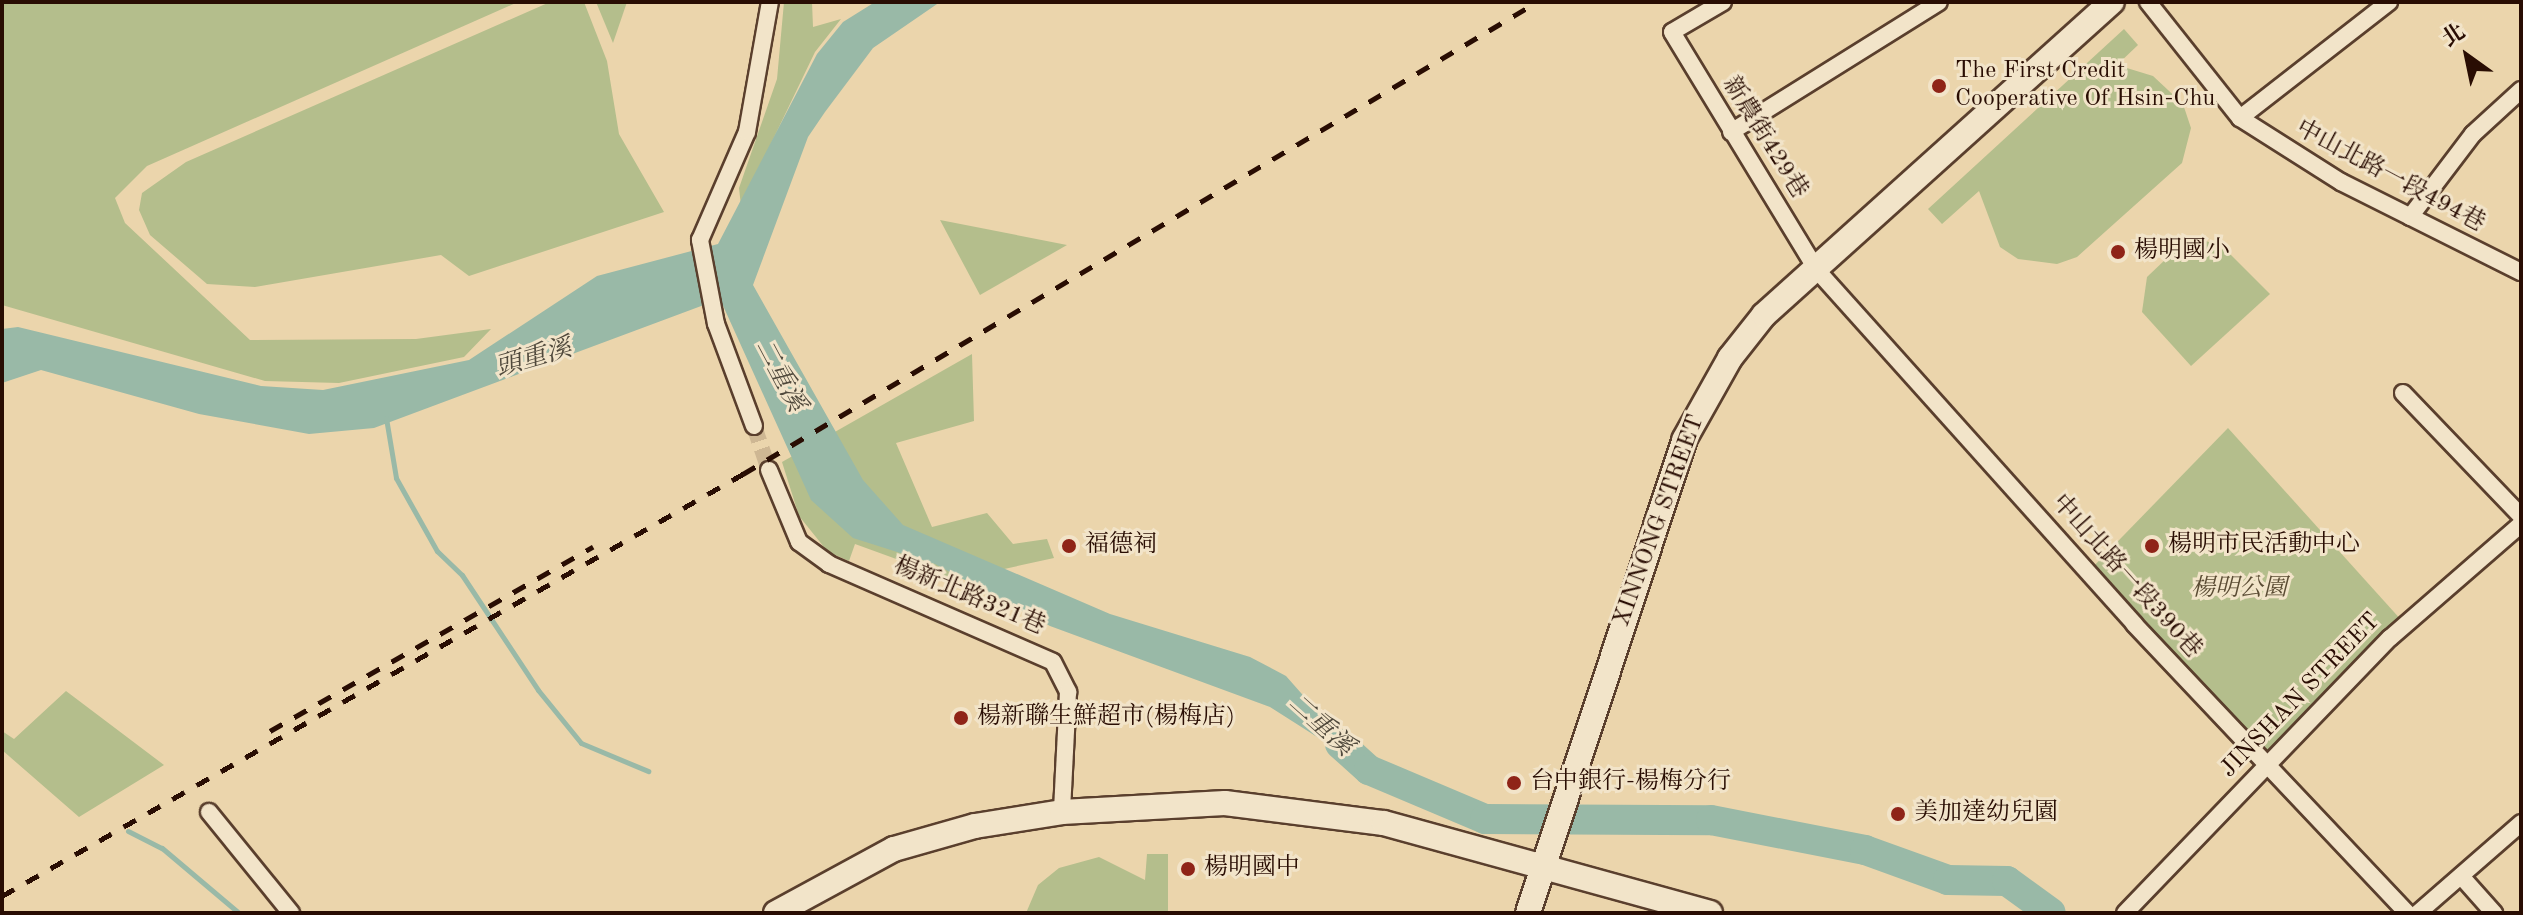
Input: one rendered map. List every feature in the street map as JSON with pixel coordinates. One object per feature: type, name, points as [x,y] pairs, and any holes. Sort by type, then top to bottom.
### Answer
[{"type":"street","points":[[754,426],[716,324],[700,240],[747,132],[770,2]]},
{"type":"street","name":"新農街429巷","points":[[1723,2],[1672,32],[1816,269]]},
{"type":"street","points":[[1731,132],[1939,2]]},
{"type":"street","name":"XINNONG STREET","points":[[1528,913],[1684,440],[1730,358],[1764,315],[2112,2]]},
{"type":"street","name":"中山北路一段494巷","points":[[2148,2],[2240,118],[2410,217],[2521,272]]},
{"type":"street","points":[[2240,118],[2389,2]]},
{"type":"street","points":[[2410,217],[2473,134],[2521,90]]},
{"type":"street","name":"中山北路一段390巷","points":[[1816,269],[2134,624],[2270,764],[2407,913]]},
{"type":"street","points":[[2403,393],[2521,516]]},
{"type":"street","name":"楊新北路321巷","points":[[769,470],[799,542],[829,564],[1053,662],[1068,692],[1062,812]]},
{"type":"street","name":"JINSHAN STREET","points":[[2125,913],[2390,638],[2521,524]]},
{"type":"street","points":[[776,913],[803,907],[894,849],[1062,812],[1225,803],[1384,823],[1544,870],[1710,913]]},
{"type":"street","points":[[209,812],[291,913]]},
{"type":"street","points":[[2418,913],[2521,823]]},
{"type":"street","points":[[2461,876],[2494,913]]},
{"type":"green space","points":[[2,2],[518,2],[147,166],[115,198],[125,223],[250,340],[416,339],[491,329],[464,357],[339,383],[265,381],[2,305]]},
{"type":"green space","points":[[550,2],[584,2],[607,61],[619,134],[664,212],[469,276],[441,255],[255,287],[207,284],[150,235],[139,210],[142,193],[186,162]]},
{"type":"green space","points":[[596,2],[627,2],[613,43]]},
{"type":"green space","points":[[784,2],[812,2],[813,27],[841,19],[815,52],[741,206],[739,188],[777,79]]},
{"type":"green space","points":[[2124,29],[2138,45],[2117,65],[2153,76],[2183,104],[2191,128],[2182,163],[2077,257],[2057,264],[2018,259],[2000,247],[1979,191],[1942,224],[1928,209]]},
{"type":"green space","points":[[940,220],[1067,245],[980,295]]},
{"type":"green space","points":[[2189,237],[2221,245],[2270,294],[2191,366],[2142,312],[2147,277]]},
{"type":"green space","points":[[972,354],[974,421],[896,443],[932,527],[987,513],[1013,544],[1047,539],[1054,558],[954,580],[855,544],[849,561],[828,552],[799,516],[782,462]]},
{"type":"green space","name":"楊明公園","points":[[2228,428],[2403,622],[2270,764],[2088,572]]},
{"type":"green space","points":[[66,691],[164,765],[79,817],[2,750],[2,731],[14,739]]},
{"type":"green space","points":[[1147,854],[1168,854],[1168,913],[1026,913],[1038,885],[1059,868],[1099,857],[1145,880]]},
{"type":"water","name":"頭重溪","points":[[875,2],[940,2],[873,48],[808,137],[753,285],[863,480],[903,525],[1110,614],[1250,657],[1286,676],[1369,770],[1270,707],[1050,626],[935,564],[853,538],[811,500],[720,299],[374,428],[309,434],[199,414],[41,370],[2,383],[2,329],[18,327],[261,386],[323,390],[469,360],[597,276],[718,244],[817,54],[843,22]]},
{"type":"waterway","points":[[386,418],[396,478],[437,551],[462,575],[538,690],[581,743],[648,771]]},
{"type":"waterway","name":"二重溪","points":[[1340,744],[1369,770],[1485,819],[1711,820],[1865,850],[1948,880],[2007,881],[2051,913]]},
{"type":"waterway","points":[[128,831],[162,848],[239,913]]},
{"type":"tunnel","points":[[754,426],[769,470]]},
{"type":"railway","points":[[2,896],[743,474],[1537,2]]},
{"type":"railway","points":[[270,731],[593,547]]},
{"type":"place","name":"The First Credit Cooperative Of Hsin-Chu","points":[[1939,86]]},
{"type":"place","name":"楊明國小","points":[[2118,252]]},
{"type":"place","name":"福德祠","points":[[1069,546]]},
{"type":"place","name":"楊明市民活動中心","points":[[2152,546]]},
{"type":"place","name":"楊新聯生鮮超市(楊梅店)","points":[[961,718]]},
{"type":"place","name":"台中銀行-楊梅分行","points":[[1514,783]]},
{"type":"place","name":"美加達幼兒園","points":[[1898,814]]},
{"type":"place","name":"楊明國中","points":[[1188,869]]}]
